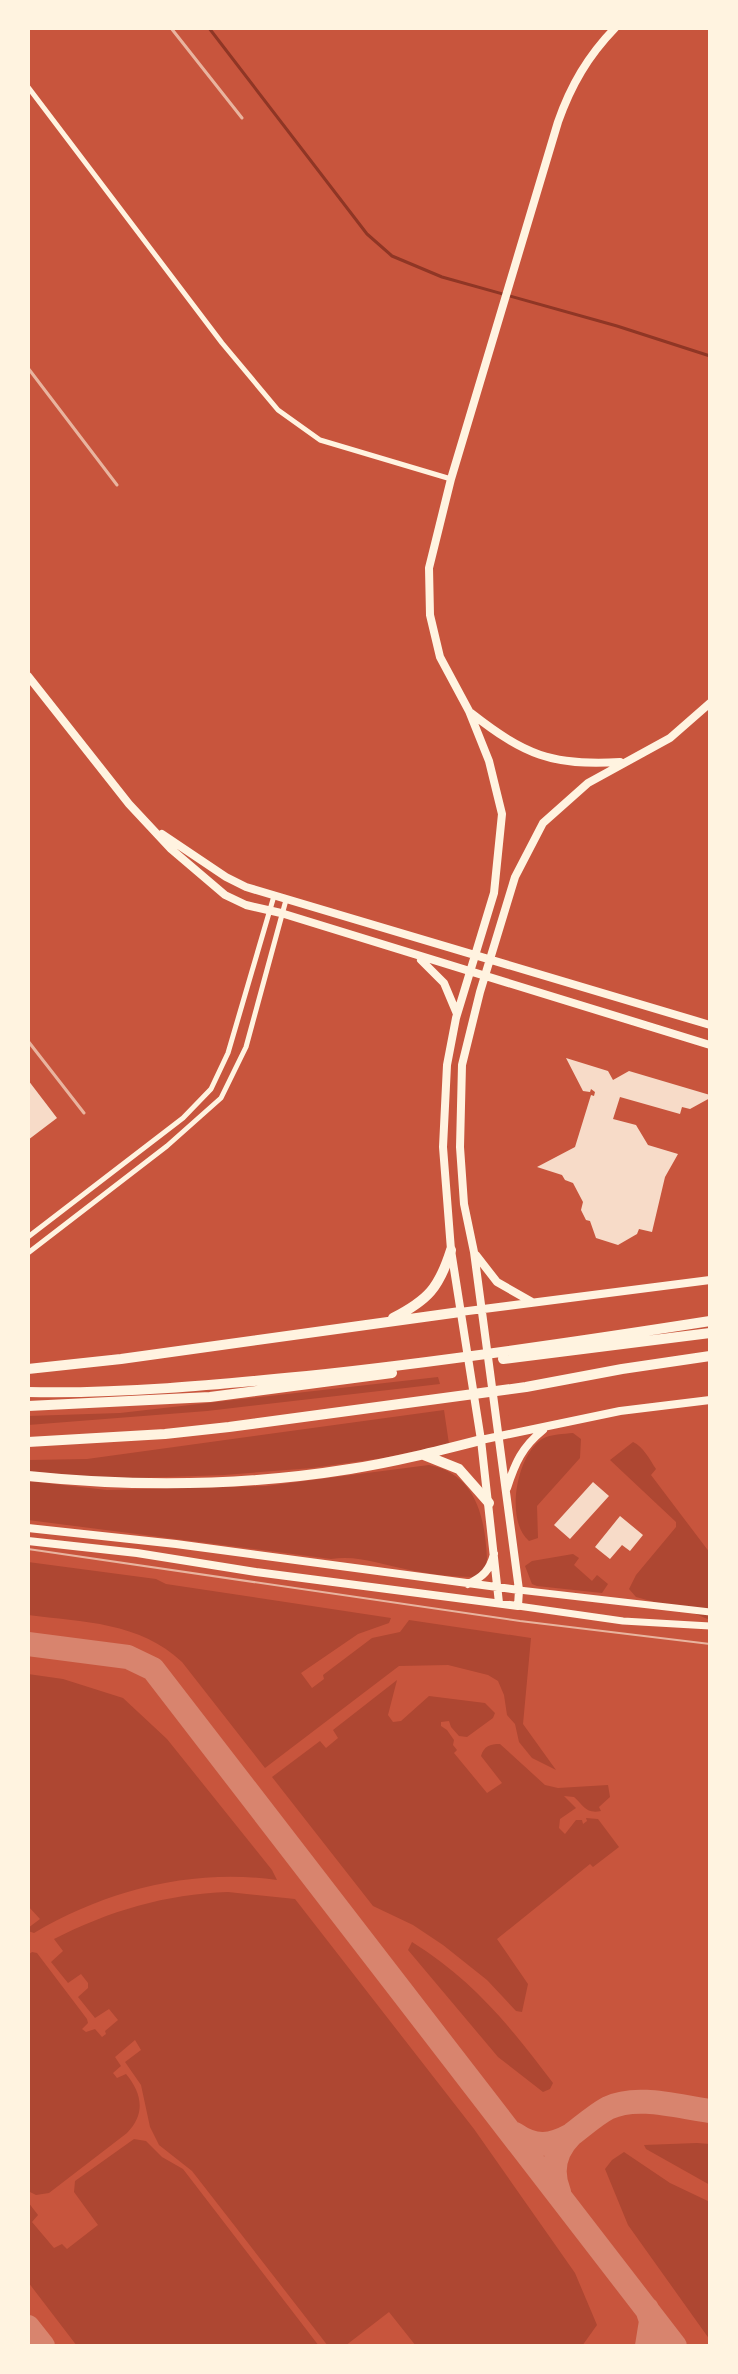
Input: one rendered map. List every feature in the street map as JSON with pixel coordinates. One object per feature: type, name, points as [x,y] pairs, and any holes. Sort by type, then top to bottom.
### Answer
[{"type":"highway","points":[[384,1323],[420,1304],[435,1289],[451,1250]]},
{"type":"highway","points":[[28,1369],[460,1312]]},
{"type":"highway","points":[[522,1354],[710,1321]]},
{"type":"highway","points":[[28,1406],[210,1397],[442,1364],[710,1333]]},
{"type":"highway","points":[[28,1442],[165,1434],[447,1399],[710,1356]]},
{"type":"highway","points":[[28,1392],[175,1388],[442,1364]]},
{"type":"highway","points":[[28,1476],[115,1482],[187,1482],[303,1475],[423,1455],[481,1440]]},
{"type":"highway","points":[[423,1455],[459,1469],[489,1503]]},
{"type":"main road","points":[[499,1603],[500,1589],[481,1440],[451,1250],[444,1158],[447,1065],[457,1015],[494,893],[502,814],[489,761],[469,711],[440,657],[430,615],[429,568],[451,479],[568,93],[583,66],[615,28]]},
{"type":"main road","points":[[28,676],[129,804],[171,849],[225,895],[246,905],[281,913],[710,1045]]},
{"type":"main road","points":[[28,1541],[137,1553],[256,1572],[518,1606],[519,1590],[474,1252],[464,1204],[462,1065],[516,873],[543,823],[588,783],[670,738],[710,703]]},
{"type":"main road","points":[[469,711],[514,744],[544,758],[578,763],[625,761]]},
{"type":"main road","points":[[154,830],[226,877],[274,896],[710,1025]]},
{"type":"main road","points":[[414,955],[444,983],[457,1015]]},
{"type":"main road","points":[[444,1158],[461,1157]]},
{"type":"main road","points":[[474,1252],[497,1282],[533,1302]]},
{"type":"main road","points":[[460,1312],[710,1280]]},
{"type":"main road","points":[[481,1440],[620,1411],[710,1400]]},
{"type":"main road","points":[[505,1493],[515,1461],[527,1442],[545,1428]]},
{"type":"main road","points":[[28,1528],[176,1544],[519,1590]]},
{"type":"main road","points":[[467,1584],[484,1575],[490,1567],[495,1549]]},
{"type":"street","points":[[28,87],[222,343],[278,410],[320,440],[451,479]]},
{"type":"street","points":[[28,1237],[183,1118],[211,1089],[228,1053],[274,896]]},
{"type":"street","points":[[28,1253],[167,1146],[221,1098],[246,1047],[286,899]]},
{"type":"street","points":[[519,1590],[710,1612]]},
{"type":"street","points":[[518,1606],[623,1621],[710,1626]]},
{"type":"shaded area","points":[[438,1377],[440,1384],[207,1411],[28,1425],[28,1416],[120,1413]]},
{"type":"shaded area","points":[[444,1410],[449,1444],[383,1458],[224,1475],[109,1479],[28,1471],[28,1460],[87,1459]]},
{"type":"shaded area","points":[[573,1433],[581,1439],[580,1458],[537,1506],[538,1538],[529,1541],[517,1519],[520,1473],[533,1447],[542,1439]]},
{"type":"shaded area","points":[[633,1442],[656,1469],[651,1475],[710,1553],[710,1620],[636,1597],[629,1589],[636,1575],[676,1527],[676,1522],[610,1460]]},
{"type":"shaded area","points":[[429,1465],[458,1478],[475,1500],[484,1528],[487,1559],[485,1568],[475,1577],[422,1572],[360,1559],[331,1559],[28,1520],[28,1481],[107,1490],[266,1486]]},
{"type":"shaded area","points":[[573,1554],[579,1558],[574,1565],[592,1581],[597,1575],[608,1584],[602,1593],[532,1584],[525,1566],[532,1561]]},
{"type":"shaded area","points":[[28,1562],[156,1579],[166,1584],[391,1618],[389,1623],[358,1634],[301,1673],[312,1688],[324,1679],[323,1675],[372,1638],[400,1632],[409,1620],[531,1638],[523,1724],[556,1770],[532,1758],[519,1742],[515,1724],[507,1715],[498,1681],[488,1675],[448,1665],[399,1666],[265,1768],[182,1662],[166,1649],[129,1631],[110,1626],[28,1615]]},
{"type":"shaded area","points":[[28,1674],[63,1679],[123,1698],[167,1739],[277,1880],[214,1877],[151,1886],[91,1905],[34,1933],[28,1931],[40,1919],[28,1906]]},
{"type":"shaded area","points":[[397,1680],[388,1715],[393,1722],[401,1721],[429,1696],[485,1703],[495,1713],[493,1718],[467,1737],[459,1736],[449,1721],[441,1722],[454,1740],[457,1750],[454,1753],[487,1793],[502,1783],[481,1756],[486,1748],[496,1744],[500,1744],[545,1785],[558,1788],[608,1785],[610,1797],[599,1807],[601,1811],[589,1810],[574,1797],[564,1796],[576,1808],[560,1819],[559,1828],[565,1834],[576,1820],[582,1820],[583,1824],[586,1818],[598,1819],[619,1847],[593,1867],[590,1864],[497,1939],[528,1984],[522,2012],[516,2011],[487,1980],[443,1945],[413,1925],[373,1906],[272,1777],[320,1741],[326,1748],[338,1738],[333,1730]]},
{"type":"shaded area","points":[[228,1892],[295,1899],[474,2129],[575,2273],[597,2325],[582,2346],[416,2346],[389,2312],[345,2346],[328,2346],[192,2171],[159,2145],[150,2127],[141,2085],[125,2062],[141,2050],[135,2040],[115,2057],[121,2066],[113,2073],[117,2078],[126,2074],[136,2089],[140,2104],[133,2126],[49,2193],[36,2195],[28,2191],[28,1955],[37,1953],[87,2019],[88,2023],[82,2029],[86,2032],[95,2029],[102,2037],[118,2020],[109,2009],[95,2018],[78,1997],[88,1988],[88,1983],[81,1974],[68,1983],[51,1962],[63,1951],[54,1939],[117,1912],[160,1900]]},
{"type":"shaded area","points":[[412,1942],[454,1972],[489,2005],[553,2083],[550,2089],[543,2092],[498,2057],[408,1950]]},
{"type":"shaded area","points":[[134,2139],[146,2141],[162,2157],[183,2169],[319,2346],[77,2346],[28,2282],[28,2202],[38,2215],[32,2222],[54,2248],[62,2244],[67,2249],[98,2225],[74,2192],[75,2181]]},
{"type":"shaded area","points":[[710,2144],[710,2185],[644,2145]]},
{"type":"shaded area","points":[[624,2152],[670,2183],[710,2202],[710,2340],[628,2225],[605,2169]]},
{"type":"building","points":[[566,1058],[608,1071],[613,1080],[629,1071],[710,1095],[710,1098],[690,1109],[682,1107],[680,1114],[620,1097],[613,1119],[636,1125],[648,1145],[678,1154],[665,1177],[652,1232],[639,1229],[637,1234],[618,1245],[596,1238],[590,1221],[586,1220],[581,1210],[583,1202],[573,1183],[562,1175],[537,1167],[575,1147],[591,1095],[594,1096],[595,1092],[591,1089],[590,1092],[583,1091]]},
{"type":"building","points":[[28,1080],[57,1118],[28,1140]]},
{"type":"building","points":[[593,1482],[609,1496],[570,1539],[554,1525]]},
{"type":"building","points":[[620,1516],[643,1535],[630,1551],[622,1545],[610,1559],[595,1547]]},
{"type":"waterway","points":[[209,28],[367,234],[392,256],[442,277],[617,326],[710,356]]},
{"type":"taxiway","points":[[28,1644],[128,1657],[153,1669],[675,2346]]},
{"type":"taxiway","points":[[571,2135],[603,2111],[619,2104],[645,2102],[710,2111]]},
{"type":"taxiway","points":[[515,2134],[529,2142],[543,2144],[571,2135],[556,2161],[555,2176],[559,2192]]},
{"type":"taxiway","points":[[647,2309],[651,2321],[647,2346]]},
{"type":"taxiway","points":[[28,2327],[43,2346]]},
{"type":"tram line","points":[[28,1549],[520,1621],[710,1644]]},
{"type":"railway","points":[[171,28],[242,118]]},
{"type":"railway","points":[[28,368],[117,485]]},
{"type":"railway","points":[[28,1041],[84,1113]]}]
